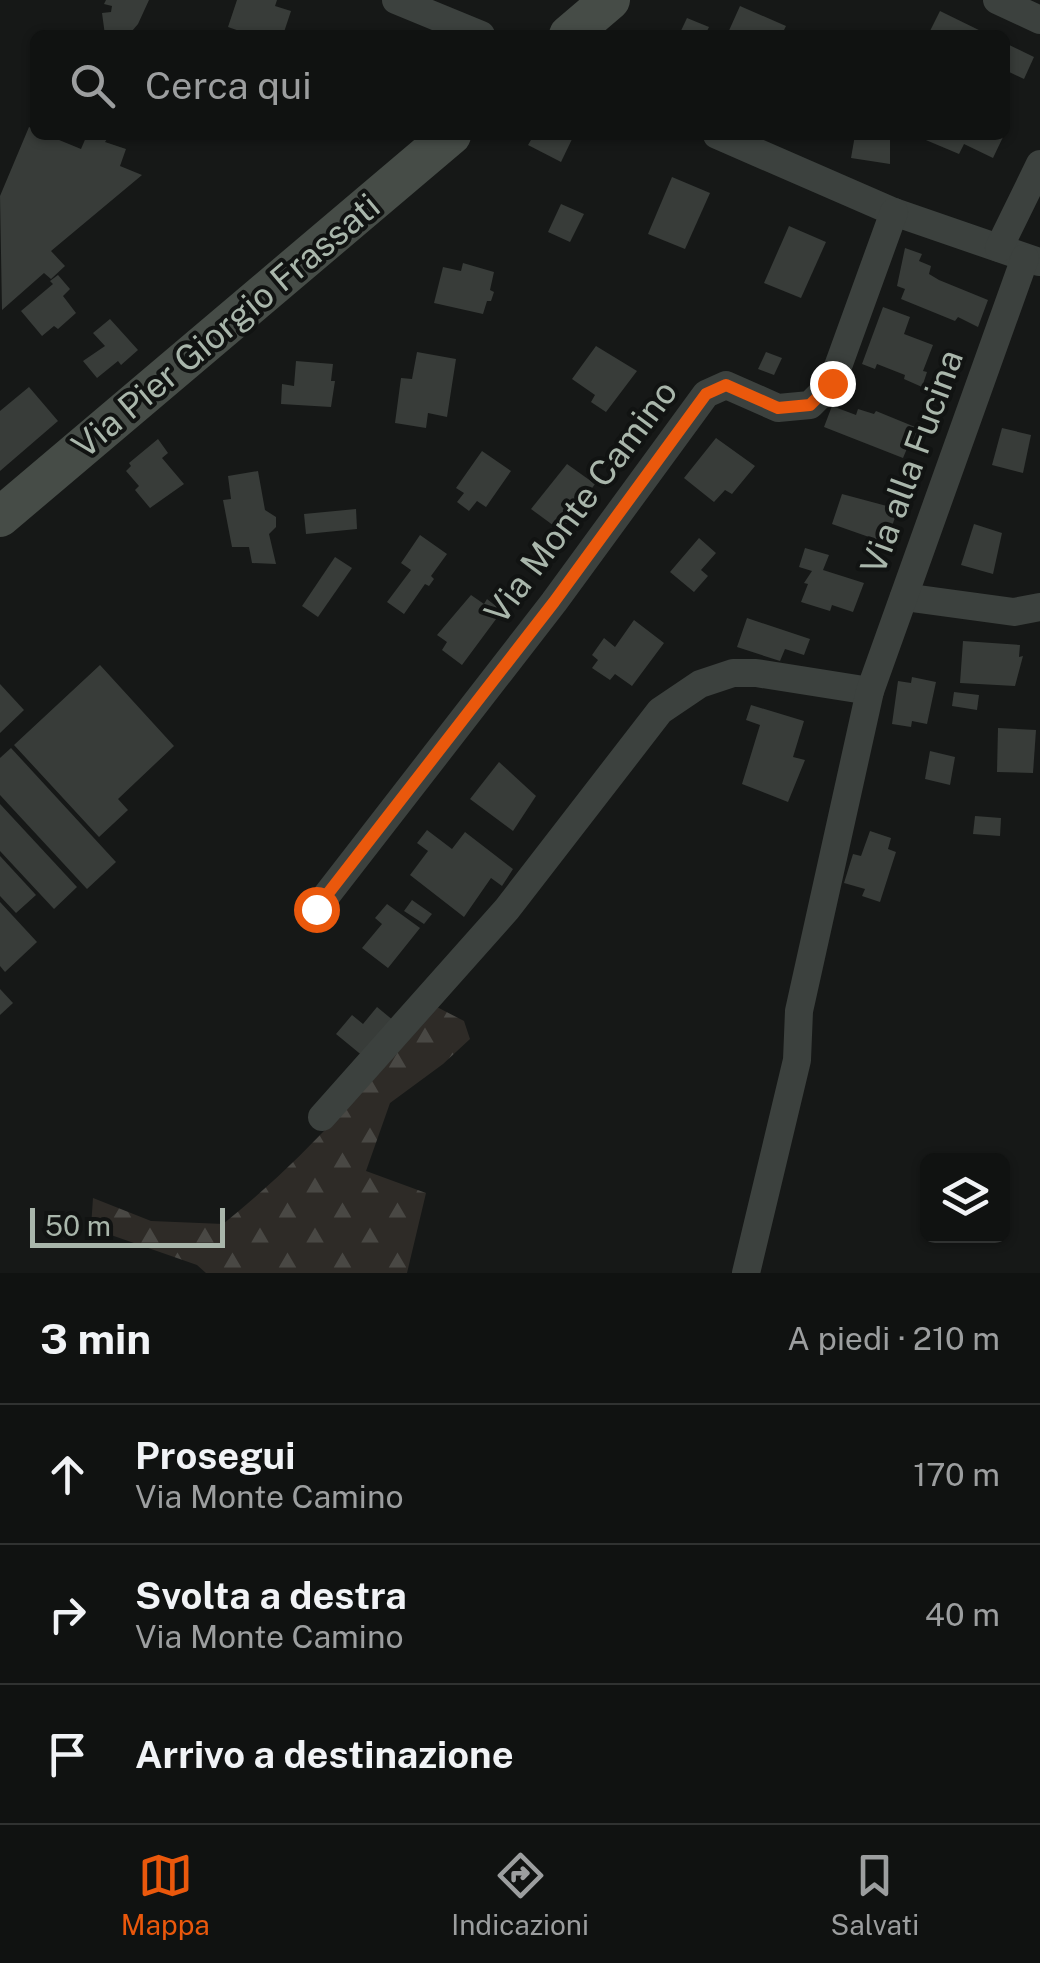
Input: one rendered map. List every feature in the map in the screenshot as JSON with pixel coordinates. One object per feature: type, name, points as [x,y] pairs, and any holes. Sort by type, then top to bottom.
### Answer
[{"type":"street","points":[[396,0],[469,30]]},
{"type":"street","points":[[575,30],[610,0]]},
{"type":"street","points":[[998,0],[1040,20]]},
{"type":"street","name":"Via Pier Giorgio Frassati","points":[[0,517],[445,140]]},
{"type":"street","points":[[729,140],[894,212],[1021,256]]},
{"type":"street","name":"Via alla Fucina","points":[[746,1273],[797,1060],[799,1011],[870,691],[1021,256],[1040,164]]},
{"type":"street","name":"Via Monte Camino","points":[[316,909],[554,602],[706,394],[726,385],[778,408],[810,405],[832,383],[894,212]]},
{"type":"street","points":[[904,597],[1014,612],[1040,608]]},
{"type":"street","points":[[322,1118],[506,909],[660,711],[700,684],[733,673],[756,672],[870,691]]},
{"type":"green space","points":[[433,1005],[464,1021],[470,1039],[390,1103],[366,1171],[426,1193],[407,1273],[206,1273],[197,1265],[91,1228],[93,1198],[151,1221],[223,1224],[281,1174],[334,1120]]},
{"type":"building","points":[[106,0],[149,0],[133,30],[104,30],[102,13],[111,12],[112,6],[104,4]]},
{"type":"building","points":[[237,0],[277,0],[275,6],[291,11],[285,30],[228,27]]},
{"type":"building","points":[[740,6],[786,26],[784,30],[729,30]]},
{"type":"building","points":[[940,11],[979,30],[930,30]]},
{"type":"building","points":[[687,18],[709,27],[708,30],[681,30]]},
{"type":"building","points":[[1010,45],[1034,57],[1024,79],[1010,72]]},
{"type":"building","points":[[29,127],[30,140],[59,140],[81,149],[85,140],[106,140],[126,149],[120,166],[142,175],[51,251],[65,266],[51,279],[44,273],[2,310],[0,196]]},
{"type":"building","points":[[531,140],[572,140],[561,162],[528,145]]},
{"type":"building","points":[[854,140],[890,140],[890,164],[851,158]]},
{"type":"building","points":[[926,140],[1002,140],[993,158],[964,144],[959,154]]},
{"type":"building","points":[[672,177],[710,193],[685,249],[648,234]]},
{"type":"building","points":[[561,204],[584,214],[570,242],[548,232]]},
{"type":"building","points":[[789,226],[826,242],[801,298],[764,283]]},
{"type":"building","points":[[905,248],[922,254],[919,261],[931,266],[929,274],[988,300],[978,327],[901,299],[905,289],[897,286]]},
{"type":"building","points":[[463,263],[494,272],[490,290],[494,292],[483,314],[434,303],[443,267],[461,271]]},
{"type":"building","points":[[58,275],[70,289],[63,296],[76,313],[58,329],[54,326],[42,336],[21,311]]},
{"type":"building","points":[[883,307],[910,317],[904,334],[933,345],[923,371],[927,372],[922,387],[877,364],[875,369],[862,364]]},
{"type":"building","points":[[110,319],[138,350],[97,378],[83,361],[105,346],[93,333]]},
{"type":"building","points":[[596,346],[637,371],[606,412],[591,402],[595,395],[572,379]]},
{"type":"building","points":[[417,352],[456,359],[447,417],[428,413],[426,428],[395,423],[401,378],[412,379]]},
{"type":"building","points":[[766,352],[782,358],[774,375],[758,369]]},
{"type":"building","points":[[296,361],[333,364],[331,407],[281,404],[282,384],[294,386]]},
{"type":"building","points":[[29,387],[58,421],[0,471],[0,411]]},
{"type":"building","points":[[832,406],[856,415],[858,409],[874,414],[876,411],[920,429],[903,458],[824,427]]},
{"type":"building","points":[[1002,428],[1031,435],[1023,473],[992,465]]},
{"type":"building","points":[[716,438],[755,466],[732,494],[725,490],[714,502],[684,478]]},
{"type":"building","points":[[158,439],[168,453],[162,458],[184,484],[150,508],[126,471],[129,463]]},
{"type":"building","points":[[482,451],[511,471],[486,507],[477,501],[469,511],[457,502],[464,493],[456,488]]},
{"type":"building","points":[[567,464],[595,484],[561,531],[531,509]]},
{"type":"building","points":[[258,471],[265,510],[276,517],[276,527],[269,534],[276,564],[252,563],[249,547],[232,547],[223,500],[231,499],[228,476]]},
{"type":"building","points":[[842,494],[898,509],[886,543],[832,524]]},
{"type":"building","points":[[356,509],[357,529],[306,534],[304,514]]},
{"type":"building","points":[[974,524],[1002,533],[993,574],[961,565]]},
{"type":"building","points":[[420,535],[447,554],[431,576],[434,579],[429,586],[425,584],[404,614],[387,602],[411,570],[401,563]]},
{"type":"building","points":[[699,538],[716,553],[701,570],[708,576],[694,592],[670,572]]},
{"type":"building","points":[[805,548],[829,555],[823,570],[864,583],[853,612],[832,605],[830,611],[801,602],[808,584],[804,583],[812,571],[799,567]]},
{"type":"building","points":[[335,557],[352,568],[318,617],[302,606]]},
{"type":"building","points":[[471,595],[484,604],[487,599],[502,611],[462,665],[442,650],[447,642],[437,635]]},
{"type":"building","points":[[747,618],[810,639],[804,655],[785,649],[780,661],[737,647]]},
{"type":"building","points":[[634,620],[664,643],[632,686],[615,674],[610,680],[592,668],[598,660],[592,655],[604,638],[615,647]]},
{"type":"building","points":[[963,641],[1020,645],[1019,657],[1023,656],[1015,686],[960,683]]},
{"type":"building","points":[[100,665],[174,746],[118,799],[128,810],[99,837],[14,745]]},
{"type":"building","points":[[912,677],[936,682],[927,724],[892,724],[898,681],[911,683]]},
{"type":"building","points":[[0,684],[24,710],[0,733]]},
{"type":"building","points":[[954,692],[979,695],[977,710],[952,706]]},
{"type":"building","points":[[751,705],[804,721],[793,757],[805,760],[788,802],[742,784],[760,725],[746,720]]},
{"type":"building","points":[[998,728],[1036,730],[1033,773],[997,772]]},
{"type":"building","points":[[11,748],[116,862],[87,889],[0,795],[0,758]]},
{"type":"building","points":[[930,751],[955,757],[950,785],[925,779]]},
{"type":"building","points":[[499,762],[536,796],[513,831],[470,799]]},
{"type":"building","points":[[0,804],[77,887],[54,909],[0,851]]},
{"type":"building","points":[[975,816],[1001,818],[1000,836],[973,834]]},
{"type":"building","points":[[427,830],[452,849],[465,832],[513,869],[502,886],[491,878],[464,917],[410,875],[428,851],[417,843]]},
{"type":"building","points":[[870,831],[891,838],[888,849],[896,852],[880,902],[862,896],[865,889],[844,883],[853,854],[861,856]]},
{"type":"building","points":[[0,856],[36,895],[16,913],[0,896]]},
{"type":"building","points":[[412,900],[432,914],[424,924],[404,911]]},
{"type":"building","points":[[0,902],[37,942],[5,972],[0,966]]},
{"type":"building","points":[[387,904],[420,928],[388,968],[362,948],[382,924],[375,918]]},
{"type":"building","points":[[0,989],[13,1003],[0,1015]]},
{"type":"building","points":[[377,1007],[394,1021],[364,1057],[336,1034],[352,1015],[363,1024]]},
{"type":"route","points":[[316,909],[554,602],[706,394],[726,385],[778,408],[810,405],[832,383]]}]
